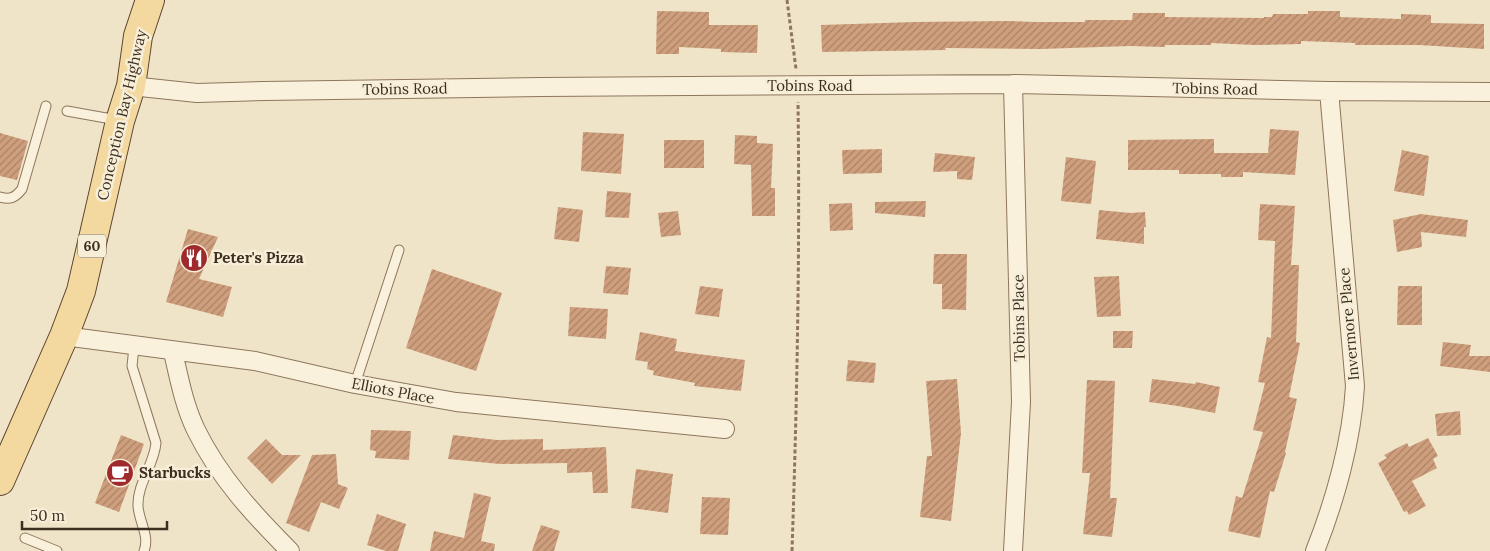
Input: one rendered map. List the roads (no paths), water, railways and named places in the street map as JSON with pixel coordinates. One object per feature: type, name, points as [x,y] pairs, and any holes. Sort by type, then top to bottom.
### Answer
[{"type":"main road","name":"Conception Bay Highway","points":[[0,482],[64,336],[81,291],[120,121],[131,86],[138,36],[150,0]]},
{"type":"street","name":"Tobins Road","points":[[131,86],[197,93],[264,90],[1013,84],[1330,91],[1490,92]]},
{"type":"street","name":"Tobins Place","points":[[1012,551],[1021,402],[1013,84]]},
{"type":"street","name":"Invermore Place","points":[[1315,551],[1340,473],[1354,404],[1355,386],[1330,91]]},
{"type":"street","name":"Elliots Place","points":[[64,336],[255,362],[355,384],[456,402],[725,429]]},
{"type":"street","points":[[173,352],[181,390],[195,429],[220,472],[250,510],[290,551]]},
{"type":"lane","points":[[0,197],[8,199],[17,196],[22,189],[46,106]]},
{"type":"lane","points":[[67,112],[120,121]]},
{"type":"lane","points":[[355,384],[399,250]]},
{"type":"lane","points":[[134,347],[132,366],[156,443],[155,454],[140,491],[138,506],[148,542],[144,551]]},
{"type":"lane","points":[[25,538],[57,551]]},
{"type":"place","name":"Peter's Pizza","points":[[194,258]]},
{"type":"place","name":"Starbucks","points":[[120,473]]}]
